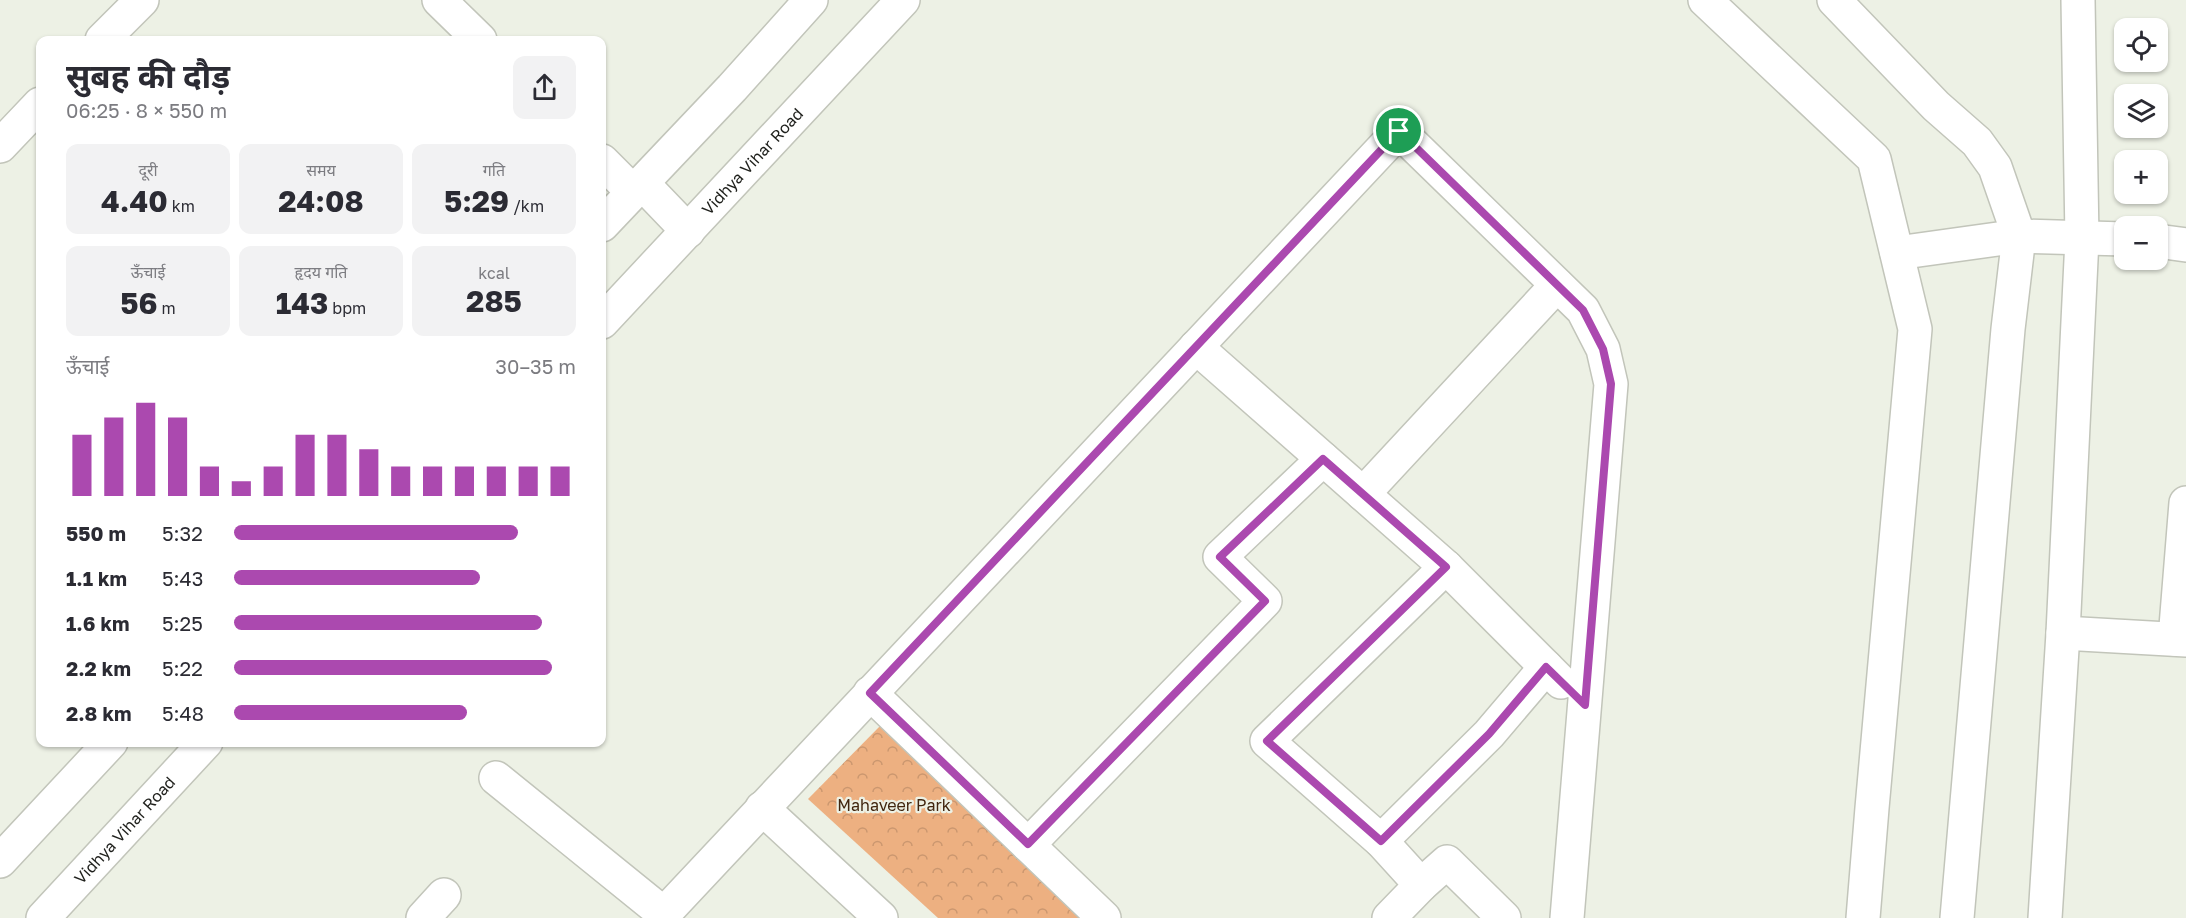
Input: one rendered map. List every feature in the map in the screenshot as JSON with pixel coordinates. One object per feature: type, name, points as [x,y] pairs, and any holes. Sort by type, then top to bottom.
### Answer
[{"type":"street","points":[[106,36],[142,0]]},
{"type":"street","points":[[440,0],[476,36]]},
{"type":"street","points":[[606,221],[732,88],[811,0]]},
{"type":"street","name":"Vidhya Vihar Road","points":[[606,318],[903,0]]},
{"type":"street","points":[[1705,0],[1874,159],[1916,330],[1863,918]]},
{"type":"street","points":[[1834,0],[1936,106],[1977,142],[1995,168],[2019,236],[2008,329],[1957,918]]},
{"type":"street","points":[[2045,918],[2064,633],[2082,239],[2078,0]]},
{"type":"street","points":[[0,146],[36,108]]},
{"type":"street","points":[[496,778],[662,916],[1399,131],[1583,310],[1603,349],[1611,384],[1567,918]]},
{"type":"street","points":[[606,164],[688,231]]},
{"type":"street","points":[[1897,254],[2019,236],[2114,239]]},
{"type":"street","points":[[2168,243],[2186,245]]},
{"type":"street","points":[[1363,494],[1557,285]]},
{"type":"street","points":[[1196,347],[1446,567],[1585,705]]},
{"type":"street","points":[[1028,844],[1265,601],[1220,557],[1323,459]]},
{"type":"street","points":[[2064,633],[2180,640],[2186,503]]},
{"type":"street","points":[[1421,885],[1381,841],[1267,741],[1446,567]]},
{"type":"street","points":[[1381,841],[1489,734],[1546,667]]},
{"type":"street","points":[[870,693],[1104,918]]},
{"type":"street","points":[[0,861],[106,747]]},
{"type":"street","name":"Vidhya Vihar Road","points":[[43,918],[201,747]]},
{"type":"street","points":[[762,808],[881,918]]},
{"type":"street","points":[[1389,918],[1447,862],[1504,918]]},
{"type":"green space","name":"Mahaveer Park","points":[[883,723],[1095,918],[938,918],[808,799]]},
{"type":"route","points":[[1399,131],[1583,310],[1603,349],[1611,384],[1585,705],[1546,667],[1489,734],[1381,841],[1267,741],[1446,567],[1323,459],[1220,557],[1265,601],[1028,844],[870,693],[1399,131]]}]
